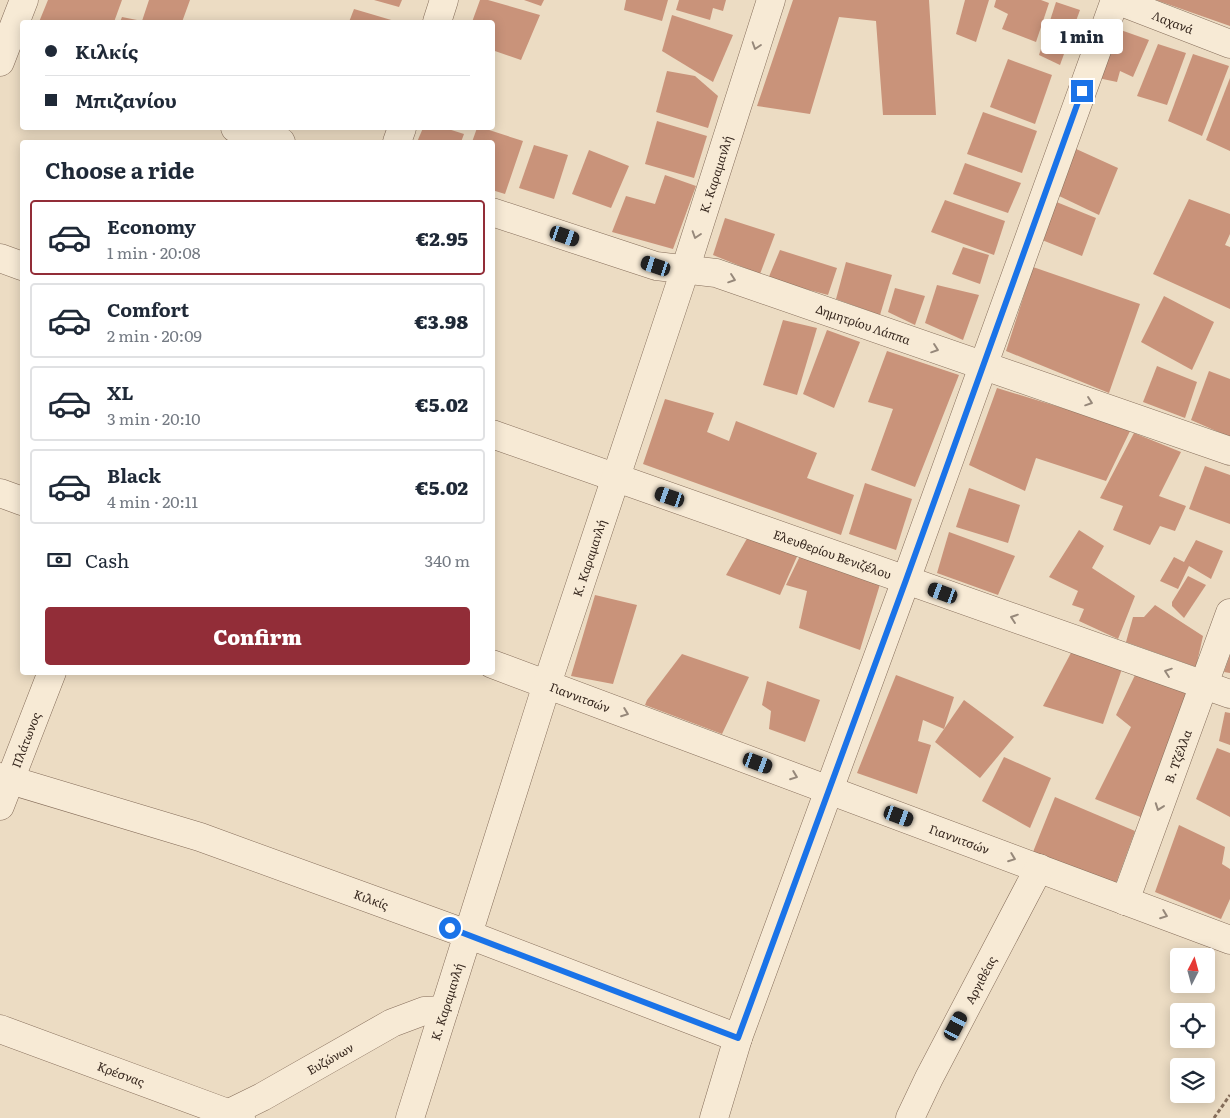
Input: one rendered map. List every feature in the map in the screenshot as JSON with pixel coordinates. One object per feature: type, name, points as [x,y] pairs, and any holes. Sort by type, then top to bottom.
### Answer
[{"type":"street","points":[[6,57],[24,0]]},
{"type":"street","points":[[438,20],[444,0]]},
{"type":"street","name":"Κ. Καραμανλή","points":[[410,1118],[547,684],[685,270],[771,0]]},
{"type":"street","points":[[714,1118],[738,1038],[906,580],[1115,0]]},
{"type":"street","name":"Λαχανά","points":[[1115,0],[1230,44]]},
{"type":"street","points":[[242,130],[274,140]]},
{"type":"street","name":"Δημητρίου Λάππα","points":[[495,213],[656,266],[716,273],[1230,452]]},
{"type":"street","points":[[0,258],[20,265]]},
{"type":"street","name":"Ελευθερίου Βενιζέλου","points":[[495,435],[1230,694]]},
{"type":"street","points":[[0,493],[20,500]]},
{"type":"street","name":"Β. Τζέλλα","points":[[1125,901],[1230,613]]},
{"type":"street","name":"Γιαννιτσών","points":[[495,665],[1230,940]]},
{"type":"street","name":"Πλάτωνος","points":[[0,806],[5,778],[51,675]]},
{"type":"street","name":"Κιλκίς","points":[[5,778],[192,834],[467,934],[738,1038]]},
{"type":"street","name":"Αργιθέας","points":[[910,1118],[928,1078],[1039,868]]},
{"type":"street","name":"Ευζώνων","points":[[230,1116],[392,1023],[424,1011],[444,1010]]},
{"type":"street","name":"Κρέσνας","points":[[0,1029],[230,1116]]},
{"type":"path","points":[[1214,1118],[1230,1095]]},
{"type":"building","points":[[48,0],[122,0],[115,20],[40,20]]},
{"type":"building","points":[[149,0],[190,0],[183,20],[142,20]]},
{"type":"building","points":[[374,0],[402,0],[399,7]]},
{"type":"building","points":[[480,0],[488,0],[540,15],[521,60],[495,51],[495,20],[473,20]]},
{"type":"building","points":[[524,0],[544,0],[541,6]]},
{"type":"building","points":[[626,0],[668,0],[662,21],[624,10]]},
{"type":"building","points":[[679,0],[726,0],[723,11],[713,8],[710,20],[676,10]]},
{"type":"building","points":[[793,0],[929,0],[936,115],[883,115],[876,21],[839,17],[810,114],[757,106]]},
{"type":"building","points":[[965,0],[989,0],[976,42],[956,34]]},
{"type":"building","points":[[996,0],[1041,0],[1049,3],[1036,42],[1002,29],[1008,14],[994,7]]},
{"type":"building","points":[[1156,0],[1230,0],[1230,26]]},
{"type":"building","points":[[1056,2],[1080,10],[1060,65],[1039,55]]},
{"type":"building","points":[[354,9],[391,20],[350,20]]},
{"type":"building","points":[[672,15],[733,35],[713,82],[662,51]]},
{"type":"building","points":[[122,17],[137,20],[121,20]]},
{"type":"building","points":[[1115,28],[1149,40],[1133,77],[1120,71],[1117,82],[1098,78]]},
{"type":"building","points":[[1158,44],[1186,53],[1167,105],[1137,96]]},
{"type":"building","points":[[1193,54],[1229,66],[1202,136],[1168,121]]},
{"type":"building","points":[[1008,59],[1052,75],[1035,124],[990,107]]},
{"type":"building","points":[[667,71],[695,76],[718,96],[708,128],[656,112]]},
{"type":"building","points":[[1230,78],[1230,151],[1206,140]]},
{"type":"building","points":[[983,112],[1037,131],[1022,173],[967,154]]},
{"type":"building","points":[[657,121],[707,136],[694,178],[645,164]]},
{"type":"building","points":[[422,130],[451,130],[464,134],[462,140],[418,140]]},
{"type":"building","points":[[476,130],[489,130],[523,141],[505,194],[495,191],[495,140],[473,140]]},
{"type":"building","points":[[534,145],[568,155],[554,199],[519,188]]},
{"type":"building","points":[[1074,148],[1118,168],[1099,215],[1057,195]]},
{"type":"building","points":[[589,150],[629,166],[611,208],[572,194]]},
{"type":"building","points":[[965,163],[1021,183],[1008,213],[953,194]]},
{"type":"building","points":[[665,175],[696,186],[673,249],[612,232],[626,196],[655,204]]},
{"type":"building","points":[[1189,199],[1230,214],[1230,234],[1225,245],[1230,247],[1230,309],[1153,274]]},
{"type":"building","points":[[945,200],[1005,221],[994,255],[931,232]]},
{"type":"building","points":[[1054,201],[1096,218],[1082,256],[1042,240]]},
{"type":"building","points":[[725,218],[775,234],[760,274],[713,255]]},
{"type":"building","points":[[963,247],[989,255],[980,284],[952,274]]},
{"type":"building","points":[[780,250],[837,268],[828,295],[768,279]]},
{"type":"building","points":[[846,262],[892,275],[880,315],[836,299]]},
{"type":"building","points":[[1033,267],[1140,304],[1109,393],[1006,351]]},
{"type":"building","points":[[937,285],[979,295],[963,340],[925,323]]},
{"type":"building","points":[[895,288],[925,296],[915,325],[888,312]]},
{"type":"building","points":[[1164,296],[1214,322],[1192,370],[1141,342]]},
{"type":"building","points":[[783,320],[817,328],[797,395],[763,385]]},
{"type":"building","points":[[827,330],[860,342],[834,408],[803,394]]},
{"type":"building","points":[[887,351],[959,375],[915,487],[871,470],[893,409],[868,402]]},
{"type":"building","points":[[1157,366],[1197,382],[1185,418],[1143,402]]},
{"type":"building","points":[[1209,371],[1230,379],[1230,437],[1191,420]]},
{"type":"building","points":[[997,388],[1131,429],[1106,481],[1036,458],[1025,491],[969,465]]},
{"type":"building","points":[[665,399],[714,413],[707,432],[729,441],[736,421],[817,453],[807,478],[854,495],[841,535],[643,464]]},
{"type":"building","points":[[1134,433],[1181,452],[1159,496],[1186,506],[1175,531],[1160,526],[1150,545],[1113,530],[1123,506],[1100,498]]},
{"type":"building","points":[[1205,466],[1230,475],[1230,524],[1189,509]]},
{"type":"building","points":[[865,483],[912,499],[896,550],[849,534]]},
{"type":"building","points":[[969,488],[1020,505],[1008,543],[956,527]]},
{"type":"building","points":[[1079,530],[1104,546],[1092,568],[1135,596],[1118,639],[1079,621],[1084,609],[1072,605],[1078,591],[1049,577]]},
{"type":"building","points":[[949,532],[1015,556],[998,595],[937,573]]},
{"type":"building","points":[[749,535],[799,552],[780,595],[726,575]]},
{"type":"building","points":[[1196,540],[1223,551],[1211,579],[1189,566],[1178,589],[1160,581],[1174,557],[1184,562]]},
{"type":"building","points":[[800,556],[881,581],[860,650],[799,628],[807,591],[786,585]]},
{"type":"building","points":[[1188,576],[1206,585],[1184,618],[1172,606],[1172,602]]},
{"type":"building","points":[[595,595],[637,605],[613,684],[571,676]]},
{"type":"building","points":[[1155,605],[1203,636],[1196,667],[1126,642],[1133,617],[1144,617]]},
{"type":"building","points":[[1073,649],[1123,666],[1103,724],[1043,706]]},
{"type":"building","points":[[682,654],[749,677],[722,734],[645,705]]},
{"type":"building","points":[[1230,655],[1230,673],[1224,672]]},
{"type":"building","points":[[1136,673],[1187,693],[1143,818],[1095,799],[1131,727],[1116,715]]},
{"type":"building","points":[[896,675],[954,697],[944,729],[923,720],[918,741],[931,745],[917,794],[857,773]]},
{"type":"building","points":[[767,681],[820,700],[805,742],[769,729],[771,711],[762,705]]},
{"type":"building","points":[[964,700],[1014,737],[980,778],[935,742]]},
{"type":"building","points":[[1225,712],[1230,713],[1230,745],[1219,741]]},
{"type":"building","points":[[1217,748],[1230,753],[1230,817],[1196,799]]},
{"type":"building","points":[[1004,757],[1051,778],[1030,828],[982,801]]},
{"type":"building","points":[[1055,797],[1135,831],[1116,883],[1033,852]]},
{"type":"building","points":[[1179,825],[1225,847],[1222,864],[1230,869],[1230,899],[1221,919],[1155,892]]},
{"type":"route","points":[[450,928],[738,1038],[906,580],[1082,91]]}]
